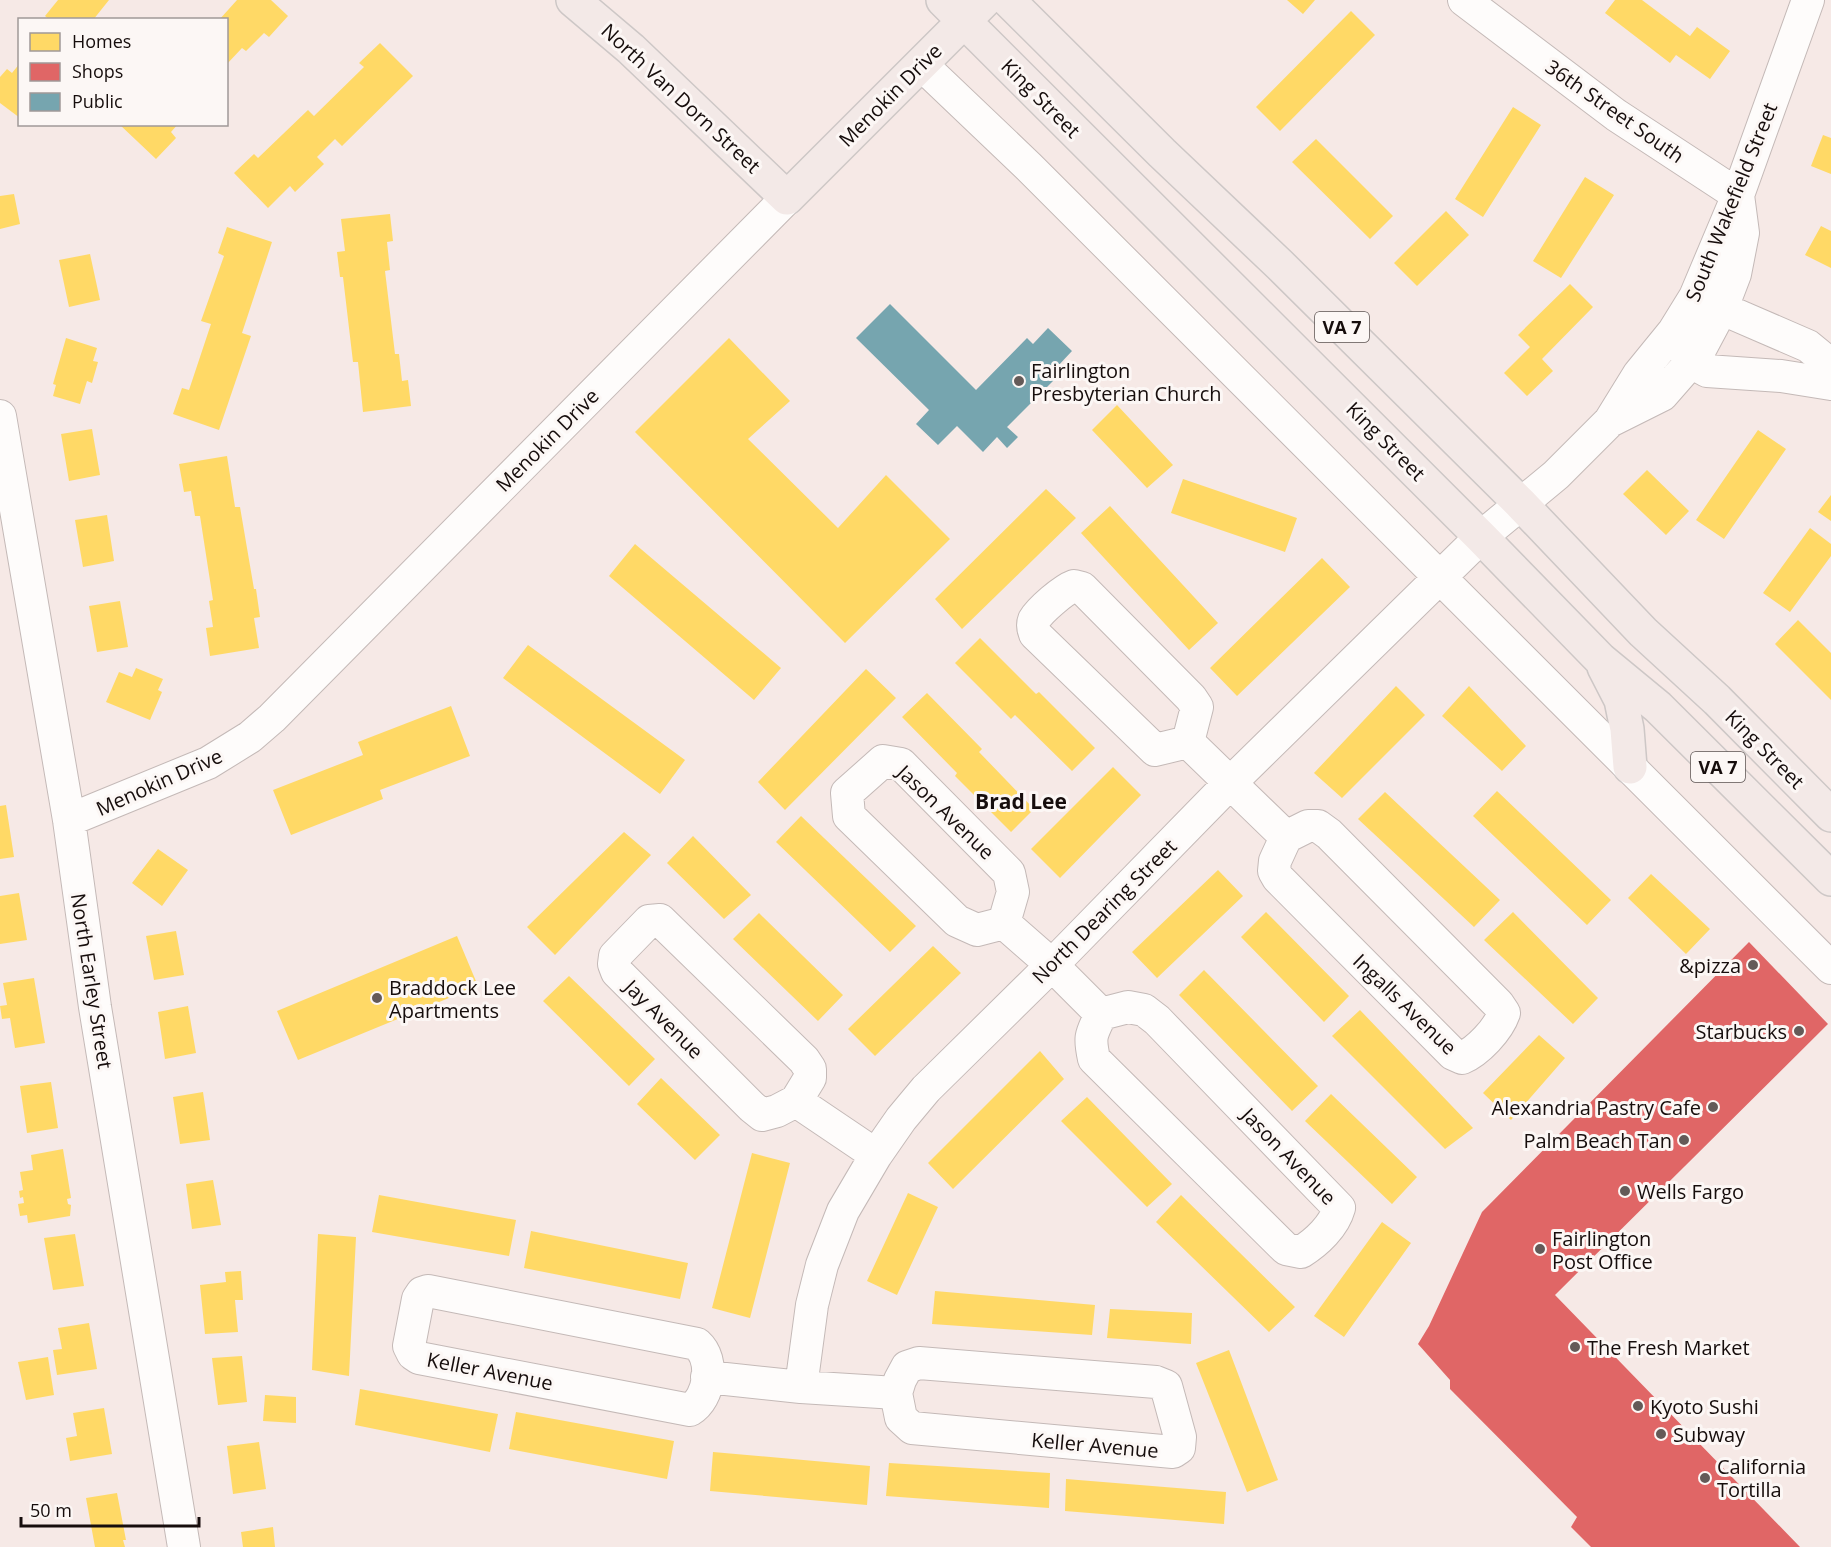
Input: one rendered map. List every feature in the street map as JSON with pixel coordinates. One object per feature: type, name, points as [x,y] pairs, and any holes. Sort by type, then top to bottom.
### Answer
[{"type":"main road","name":"North Van Dorn Street","points":[[573,0],[631,49],[787,198]]},
{"type":"main road","name":"King Street","points":[[1008,0],[1162,153],[1288,273],[1520,503],[1643,632],[1717,700],[1831,815]]},
{"type":"main road","name":"Menokin Drive","points":[[787,198],[921,64],[964,7]]},
{"type":"main road","name":"King Street","points":[[964,7],[1601,660],[1658,707],[1831,879]]},
{"type":"main road","points":[[1601,660],[1621,700],[1627,729],[1630,767]]},
{"type":"street","name":"36th Street South","points":[[1464,0],[1616,115],[1738,195]]},
{"type":"street","name":"South Wakefield Street","points":[[1610,421],[1662,395],[1691,362],[1738,195],[1808,0]]},
{"type":"street","points":[[921,64],[1036,175],[1831,968]]},
{"type":"street","name":"South Wakefield Street","points":[[1520,503],[1556,475],[1610,421],[1639,374],[1674,331],[1709,303],[1735,274],[1743,233],[1738,195]]},
{"type":"street","name":"Menokin Drive","points":[[69,820],[208,763],[250,737],[272,718],[787,198]]},
{"type":"street","points":[[1709,303],[1808,346],[1831,365]]},
{"type":"street","points":[[1674,331],[1691,362],[1712,372],[1781,376],[1831,384]]},
{"type":"street","name":"North Earley Street","points":[[0,416],[69,820],[95,1007],[184,1547]]},
{"type":"street","name":"North Dearing Street","points":[[801,1387],[812,1305],[822,1265],[843,1212],[876,1155],[901,1119],[926,1089],[1231,784],[1481,537],[1520,503]]},
{"type":"street","points":[[1074,586],[1082,588],[1191,698],[1197,707],[1188,742],[1155,750],[1035,634],[1032,626],[1035,619],[1065,589],[1074,586]]},
{"type":"street","points":[[1188,742],[1286,837]]},
{"type":"street","name":"Jason Avenue","points":[[883,761],[901,764],[1009,873],[1013,892],[1004,922],[977,930],[957,921],[849,816],[847,793],[883,761]]},
{"type":"street","name":"Ingalls Avenue","points":[[1308,826],[1318,826],[1329,834],[1498,1004],[1504,1013],[1500,1022],[1470,1054],[1462,1058],[1453,1054],[1278,878],[1274,871],[1275,861],[1286,837],[1308,826]]},
{"type":"street","name":"Jay Avenue","points":[[660,920],[671,928],[804,1060],[810,1069],[810,1078],[796,1101],[777,1111],[762,1115],[617,972],[614,964],[615,956],[649,921],[660,920]]},
{"type":"street","points":[[1004,922],[1052,965],[1101,1014]]},
{"type":"street","name":"Jason Avenue","points":[[1128,1007],[1144,1010],[1157,1020],[1333,1201],[1339,1208],[1336,1217],[1312,1244],[1301,1252],[1286,1249],[1094,1059],[1090,1046],[1091,1035],[1101,1014],[1128,1007]]},
{"type":"street","points":[[796,1101],[876,1155]]},
{"type":"street","name":"Keller Avenue","points":[[428,1291],[697,1344],[704,1352],[709,1368],[707,1377],[703,1399],[698,1406],[690,1410],[419,1358],[413,1354],[409,1346],[418,1299],[422,1293],[428,1291]]},
{"type":"street","name":"Keller Avenue","points":[[920,1364],[1156,1382],[1166,1386],[1180,1437],[1179,1448],[1173,1452],[912,1428],[901,1418],[896,1394],[900,1380],[908,1367],[920,1364]]},
{"type":"street","points":[[707,1377],[896,1394]]},
{"type":"building: Homes","points":[[58,0],[109,0],[95,18],[48,18],[45,16]]},
{"type":"building: Homes","points":[[237,0],[271,0],[288,16],[269,37],[264,33],[246,51],[242,48],[228,63],[228,18],[221,18]]},
{"type":"building: Homes","points":[[1287,0],[1315,0],[1303,14]]},
{"type":"building: Homes","points":[[1615,0],[1642,0],[1690,36],[1697,27],[1730,51],[1710,79],[1676,55],[1670,63],[1605,13]]},
{"type":"building: Homes","points":[[1351,11],[1375,35],[1280,131],[1256,107]]},
{"type":"building: Homes","points":[[380,43],[413,76],[342,146],[335,139],[317,157],[324,164],[295,192],[290,186],[268,208],[234,173],[254,154],[258,158],[308,110],[314,116],[364,67],[359,63]]},
{"type":"building: Homes","points":[[18,66],[18,116],[0,103],[0,77],[7,69],[12,73]]},
{"type":"building: Homes","points":[[1513,107],[1541,125],[1483,217],[1455,199]]},
{"type":"building: Homes","points":[[121,126],[176,126],[171,132],[176,138],[156,159]]},
{"type":"building: Homes","points":[[1823,135],[1831,138],[1831,174],[1811,166]]},
{"type":"building: Homes","points":[[1316,139],[1393,216],[1370,239],[1292,162]]},
{"type":"building: Homes","points":[[1585,177],[1614,195],[1561,278],[1533,261]]},
{"type":"building: Homes","points":[[14,194],[20,224],[0,229],[0,196]]},
{"type":"building: Homes","points":[[1446,211],[1469,235],[1417,286],[1394,263]]},
{"type":"building: Homes","points":[[390,214],[393,241],[387,242],[390,270],[385,271],[395,354],[399,354],[402,381],[408,380],[411,406],[363,412],[358,362],[353,362],[343,277],[340,277],[337,252],[345,251],[341,219]]},
{"type":"building: Homes","points":[[1821,226],[1831,231],[1831,268],[1805,255]]},
{"type":"building: Homes","points":[[227,227],[272,242],[242,333],[251,336],[219,430],[173,414],[182,388],[189,390],[211,324],[201,321],[224,256],[218,253]]},
{"type":"building: Homes","points":[[90,254],[100,300],[69,307],[59,260]]},
{"type":"building: Homes","points":[[1570,284],[1593,307],[1542,359],[1553,371],[1527,396],[1504,373],[1530,347],[1518,335]]},
{"type":"building: Homes","points":[[66,338],[97,348],[93,361],[98,362],[92,383],[87,381],[80,404],[53,396],[56,385],[53,384]]},
{"type":"building: Homes","points":[[729,338],[790,401],[748,439],[838,528],[886,475],[950,539],[845,643],[635,432]]},
{"type":"building: Homes","points":[[1117,405],[1173,465],[1147,488],[1092,430]]},
{"type":"building: Homes","points":[[92,429],[100,475],[69,481],[61,434]]},
{"type":"building: Homes","points":[[1758,430],[1786,449],[1724,539],[1696,520]]},
{"type":"building: Homes","points":[[227,456],[235,507],[240,507],[254,589],[256,589],[260,617],[254,618],[259,648],[210,656],[206,628],[213,627],[209,601],[213,600],[200,516],[195,516],[191,491],[184,492],[179,464]]},
{"type":"building: Homes","points":[[1647,470],[1689,511],[1666,535],[1623,494]]},
{"type":"building: Homes","points":[[1183,479],[1297,518],[1285,552],[1171,513]]},
{"type":"building: Homes","points":[[1046,489],[1076,518],[962,629],[935,599]]},
{"type":"building: Homes","points":[[1831,495],[1831,521],[1818,512]]},
{"type":"building: Homes","points":[[1110,506],[1218,623],[1189,650],[1081,533]]},
{"type":"building: Homes","points":[[107,515],[114,561],[83,567],[75,520]]},
{"type":"building: Homes","points":[[1810,528],[1831,544],[1831,556],[1790,612],[1763,593]]},
{"type":"building: Homes","points":[[635,544],[781,668],[754,700],[609,576]]},
{"type":"building: Homes","points":[[1322,558],[1350,587],[1237,696],[1210,668]]},
{"type":"building: Homes","points":[[120,601],[128,647],[97,652],[89,606]]},
{"type":"building: Homes","points":[[1798,620],[1831,653],[1831,700],[1775,644]]},
{"type":"building: Homes","points":[[980,638],[1095,748],[1072,771],[1015,715],[1011,719],[955,663]]},
{"type":"building: Homes","points":[[528,645],[685,760],[660,794],[503,678]]},
{"type":"building: Homes","points":[[136,668],[163,679],[158,690],[162,692],[150,720],[106,702],[119,672],[132,677]]},
{"type":"building: Homes","points":[[866,669],[896,698],[785,810],[758,782]]},
{"type":"building: Homes","points":[[1396,686],[1425,715],[1342,798],[1314,773]]},
{"type":"building: Homes","points":[[1469,686],[1526,746],[1502,771],[1442,716]]},
{"type":"building: Homes","points":[[927,693],[982,749],[979,752],[1034,809],[1011,832],[955,776],[957,773],[902,717]]},
{"type":"building: Homes","points":[[451,706],[470,756],[380,790],[383,799],[291,835],[273,790],[363,755],[358,742]]},
{"type":"building: Homes","points":[[1113,767],[1141,795],[1060,878],[1031,849]]},
{"type":"building: Homes","points":[[1497,791],[1611,900],[1587,925],[1473,816]]},
{"type":"building: Homes","points":[[1385,792],[1500,900],[1474,927],[1358,819]]},
{"type":"building: Homes","points":[[6,805],[14,857],[0,859],[0,806]]},
{"type":"building: Homes","points":[[801,816],[916,926],[890,952],[776,842]]},
{"type":"building: Homes","points":[[624,832],[651,855],[555,955],[527,927]]},
{"type":"building: Homes","points":[[693,836],[751,895],[724,919],[667,863]]},
{"type":"building: Homes","points":[[158,849],[188,870],[162,906],[132,883]]},
{"type":"building: Homes","points":[[1218,870],[1243,896],[1157,978],[1132,952]]},
{"type":"building: Homes","points":[[1651,874],[1710,929],[1686,954],[1628,898]]},
{"type":"building: Homes","points":[[19,893],[27,940],[0,944],[0,896]]},
{"type":"building: Homes","points":[[1266,912],[1349,996],[1324,1022],[1241,937]]},
{"type":"building: Homes","points":[[1513,912],[1598,998],[1573,1024],[1484,940]]},
{"type":"building: Homes","points":[[759,913],[843,995],[818,1021],[733,939]]},
{"type":"building: Homes","points":[[176,931],[184,975],[154,980],[146,936]]},
{"type":"building: Homes","name":"Braddock Lee Apartments","points":[[457,936],[478,986],[298,1060],[277,1011]]},
{"type":"building: Homes","points":[[933,946],[961,973],[875,1056],[848,1029]]},
{"type":"building: Homes","points":[[1204,970],[1318,1086],[1292,1111],[1179,995]]},
{"type":"building: Homes","points":[[569,976],[655,1059],[629,1086],[543,1001]]},
{"type":"building: Homes","points":[[34,978],[45,1043],[15,1048],[10,1018],[2,1019],[0,1006],[7,1005],[3,983]]},
{"type":"building: Homes","points":[[188,1006],[196,1053],[165,1059],[158,1012]]},
{"type":"building: Homes","points":[[1360,1010],[1473,1128],[1445,1149],[1332,1036]]},
{"type":"building: Homes","points":[[1539,1035],[1565,1058],[1511,1120],[1483,1093]]},
{"type":"building: Homes","points":[[1040,1051],[1064,1079],[953,1189],[928,1163]]},
{"type":"building: Homes","points":[[661,1078],[720,1135],[695,1160],[637,1104]]},
{"type":"building: Homes","points":[[51,1082],[58,1128],[27,1133],[20,1086]]},
{"type":"building: Homes","points":[[203,1092],[210,1140],[180,1144],[173,1097]]},
{"type":"building: Homes","points":[[1331,1094],[1417,1177],[1392,1204],[1305,1121]]},
{"type":"building: Homes","points":[[1087,1097],[1172,1184],[1147,1207],[1061,1121]]},
{"type":"building: Homes","points":[[63,1149],[71,1198],[67,1199],[68,1204],[71,1205],[70,1216],[28,1223],[27,1215],[20,1216],[18,1204],[24,1203],[19,1191],[23,1190],[20,1172],[33,1170],[31,1155]]},
{"type":"building: Homes","points":[[752,1153],[790,1163],[750,1318],[712,1308]]},
{"type":"building: Homes","points":[[213,1180],[221,1225],[192,1229],[186,1184]]},
{"type":"building: Homes","points":[[908,1193],[938,1207],[897,1295],[867,1281]]},
{"type":"building: Homes","points":[[379,1195],[516,1220],[509,1256],[372,1232]]},
{"type":"building: Homes","points":[[1181,1195],[1295,1307],[1269,1332],[1156,1222]]},
{"type":"building: Homes","points":[[1382,1222],[1411,1243],[1344,1337],[1314,1316]]},
{"type":"building: Homes","points":[[531,1231],[688,1263],[680,1299],[524,1268]]},
{"type":"building: Homes","points":[[75,1234],[84,1286],[53,1290],[44,1238]]},
{"type":"building: Homes","points":[[318,1234],[356,1237],[349,1376],[312,1370]]},
{"type":"building: Homes","points":[[241,1271],[243,1300],[235,1300],[238,1332],[205,1334],[200,1285],[226,1282],[225,1272]]},
{"type":"building: Homes","points":[[935,1291],[1095,1305],[1092,1335],[932,1324]]},
{"type":"building: Homes","points":[[1110,1309],[1192,1313],[1191,1344],[1107,1338]]},
{"type":"building: Homes","points":[[89,1323],[97,1369],[57,1375],[53,1350],[62,1349],[58,1328]]},
{"type":"building: Homes","points":[[1229,1350],[1278,1480],[1247,1492],[1196,1363]]},
{"type":"building: Homes","points":[[242,1356],[247,1402],[218,1405],[212,1358]]},
{"type":"building: Homes","points":[[48,1357],[54,1395],[26,1400],[18,1362]]},
{"type":"building: Homes","points":[[360,1389],[498,1414],[490,1452],[355,1425]]},
{"type":"building: Homes","points":[[265,1395],[296,1397],[296,1423],[263,1421]]},
{"type":"building: Homes","points":[[104,1408],[112,1454],[70,1461],[66,1438],[77,1436],[73,1413]]},
{"type":"building: Homes","points":[[516,1412],[674,1441],[667,1479],[509,1449]]},
{"type":"building: Homes","points":[[259,1442],[266,1489],[233,1494],[227,1446]]},
{"type":"building: Homes","points":[[713,1452],[870,1466],[867,1505],[710,1491]]},
{"type":"building: Homes","points":[[889,1463],[1050,1473],[1049,1508],[886,1496]]},
{"type":"building: Homes","points":[[1066,1479],[1226,1492],[1224,1524],[1065,1511]]},
{"type":"building: Homes","points":[[117,1493],[126,1540],[123,1540],[125,1547],[95,1547],[86,1498]]},
{"type":"building: Homes","points":[[273,1527],[275,1547],[243,1547],[241,1532]]},
{"type":"building: Shops","points":[[1749,942],[1828,1024],[1555,1295],[1800,1547],[1591,1547],[1571,1527],[1577,1517],[1450,1389],[1450,1380],[1418,1344],[1429,1326],[1482,1212]]},
{"type":"building: Public","name":"Fairlington Presbyterian Church","points":[[890,304],[976,390],[1027,338],[1033,344],[1048,328],[1072,351],[1057,367],[1062,372],[1007,427],[1018,437],[1007,448],[997,437],[983,452],[957,426],[938,445],[916,424],[929,410],[856,338]]},
{"type":"place","name":"Fairlington Presbyterian Church","points":[[1019,381]]},
{"type":"place","name":"&pizza","points":[[1753,965]]},
{"type":"place","name":"Braddock Lee Apartments","points":[[377,998]]},
{"type":"place","name":"Starbucks","points":[[1799,1031]]},
{"type":"place","name":"Alexandria Pastry Cafe","points":[[1713,1107]]},
{"type":"place","name":"Palm Beach Tan","points":[[1684,1140]]},
{"type":"place","name":"Wells Fargo","points":[[1625,1191]]},
{"type":"place","name":"Fairlington Post Office","points":[[1540,1249]]},
{"type":"place","name":"The Fresh Market","points":[[1575,1347]]},
{"type":"place","name":"Kyoto Sushi","points":[[1638,1406]]},
{"type":"place","name":"Subway","points":[[1661,1434]]},
{"type":"place","name":"California Tortilla","points":[[1705,1478]]},
{"type":"district","name":"Brad Lee","points":[[1021,801]]}]
